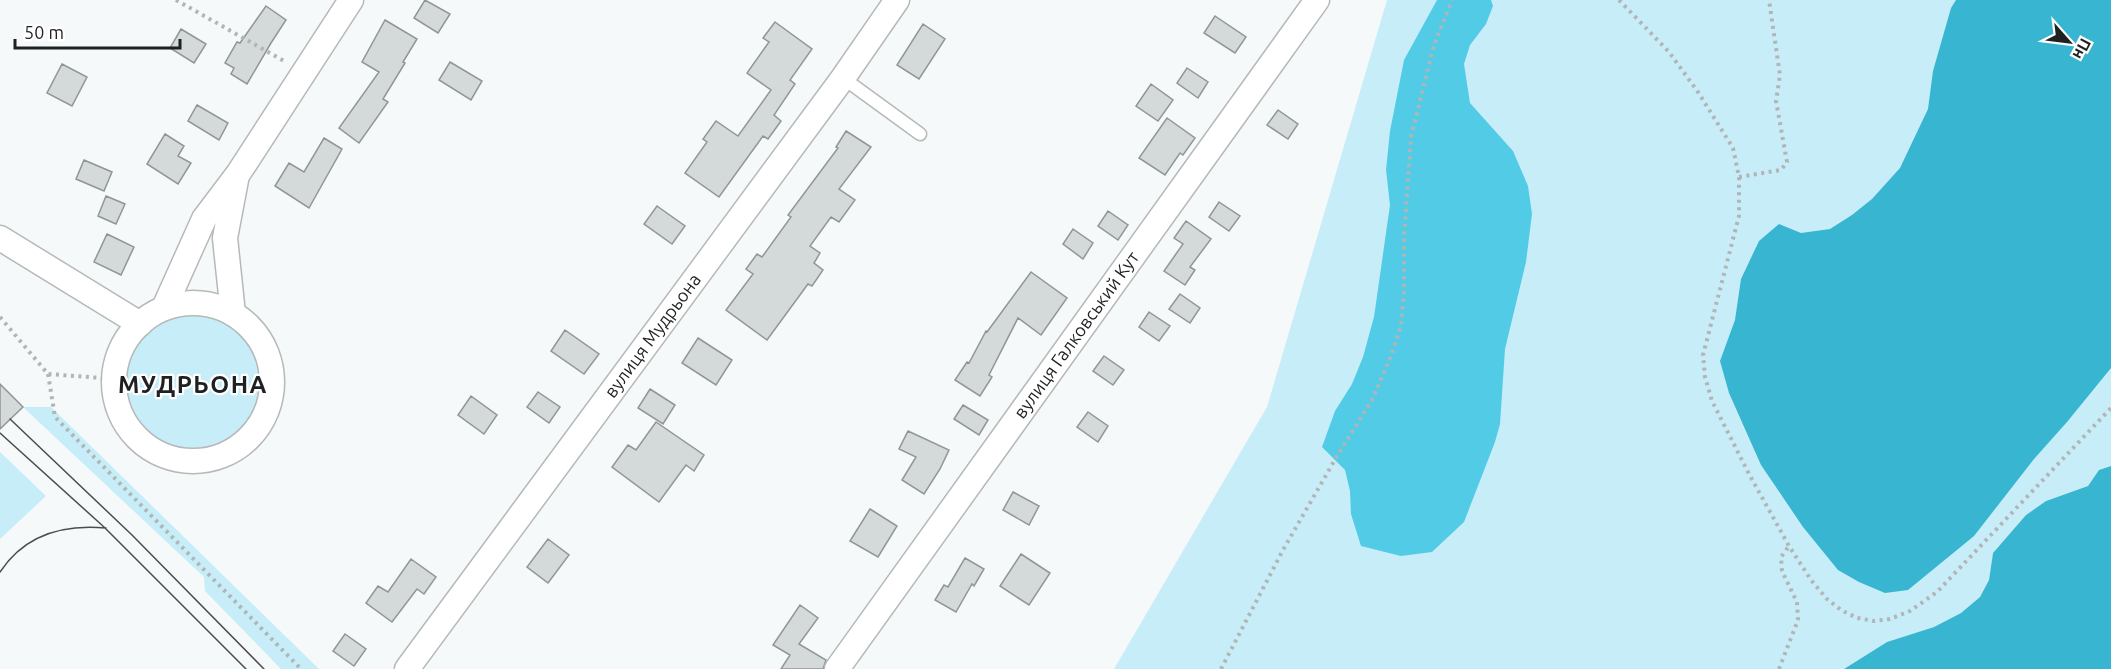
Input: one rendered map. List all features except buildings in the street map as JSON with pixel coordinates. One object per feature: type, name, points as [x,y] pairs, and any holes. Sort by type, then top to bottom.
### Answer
[{"type":"street","points":[[164,308],[204,219],[238,174],[351,0]]},
{"type":"street","name":"вулиця Мудрьона","points":[[407,669],[843,78],[897,0]]},
{"type":"street","name":"вулиця Галковський Кут","points":[[837,669],[1317,0]]},
{"type":"street","points":[[233,314],[225,238],[238,174]]},
{"type":"street","points":[[0,238],[141,324]]},
{"type":"street","points":[[179,304],[206,304],[233,314],[249,326],[262,343],[270,362],[272,385],[268,409],[256,429],[240,446],[208,460],[184,461],[166,456],[146,446],[134,434],[123,417],[117,399],[115,379],[121,351],[127,341],[141,324],[164,308],[179,304]]},
{"type":"lane","points":[[843,78],[920,134]]},
{"type":"path","points":[[176,0],[303,72]]},
{"type":"path","points":[[1221,669],[1283,550],[1372,400],[1389,361],[1401,326],[1411,136],[1434,45],[1452,0]]},
{"type":"path","points":[[1619,0],[1669,52],[1698,92],[1733,148],[1739,177],[1738,216],[1703,355],[1706,377],[1712,401],[1749,474],[1789,546],[1811,580],[1827,599],[1841,610],[1857,618],[1874,621],[1890,619],[1910,611],[1937,592],[2111,408]]},
{"type":"path","points":[[1739,177],[1781,170],[1787,162],[1776,101],[1780,75],[1769,0]]},
{"type":"path","points":[[0,317],[48,374],[55,417],[301,669]]},
{"type":"path","points":[[48,374],[115,379]]},
{"type":"path","points":[[1779,669],[1798,620],[1797,602],[1782,571],[1781,557],[1789,546]]},
{"type":"shaded area","points":[[1387,0],[2111,0],[2111,466],[2099,470],[2088,486],[2046,501],[2026,515],[1993,553],[1989,580],[1980,597],[1961,613],[1934,627],[1887,642],[1844,669],[1114,669],[1267,407]]},
{"type":"shaded area","points":[[1437,0],[1491,0],[1493,6],[1486,24],[1470,45],[1464,64],[1470,103],[1513,151],[1528,186],[1532,214],[1526,262],[1505,349],[1500,424],[1495,442],[1464,522],[1432,552],[1401,556],[1361,546],[1351,514],[1350,491],[1345,470],[1322,447],[1335,411],[1352,384],[1363,357],[1374,317],[1390,205],[1386,170],[1390,131],[1404,60]]},
{"type":"shaded area","points":[[1956,0],[2111,0],[2111,368],[2034,459],[1974,536],[1908,590],[1885,593],[1838,570],[1803,527],[1761,465],[1729,393],[1720,361],[1735,320],[1741,279],[1759,241],[1779,224],[1801,233],[1830,229],[1872,199],[1900,168],[1928,109],[1933,71],[1951,8]]},
{"type":"shaded area","points":[[194,306],[209,307],[223,312],[248,328],[264,353],[269,367],[269,397],[264,411],[248,436],[223,452],[209,457],[194,458],[179,457],[165,452],[140,436],[124,411],[119,397],[118,382],[119,367],[124,353],[140,328],[165,312],[179,307]]},
{"type":"shaded area","points":[[23,407],[51,407],[319,669],[281,669],[205,591],[204,577]]},
{"type":"shaded area","points":[[0,452],[46,496],[0,539]]},
{"type":"shaded area","points":[[2111,466],[2111,669],[1844,669],[1887,642],[1934,627],[1961,613],[1980,597],[1989,580],[1993,553],[2026,515],[2046,501],[2088,486],[2099,470]]},
{"type":"tram line","points":[[10,419],[132,535],[264,669]]},
{"type":"tram line","points":[[0,433],[104,527],[246,669]]},
{"type":"tram line","points":[[0,572],[21,549],[46,534],[75,528],[106,528]]},
{"type":"district","name":"МУДРЬОНА","points":[[193,385]]}]
